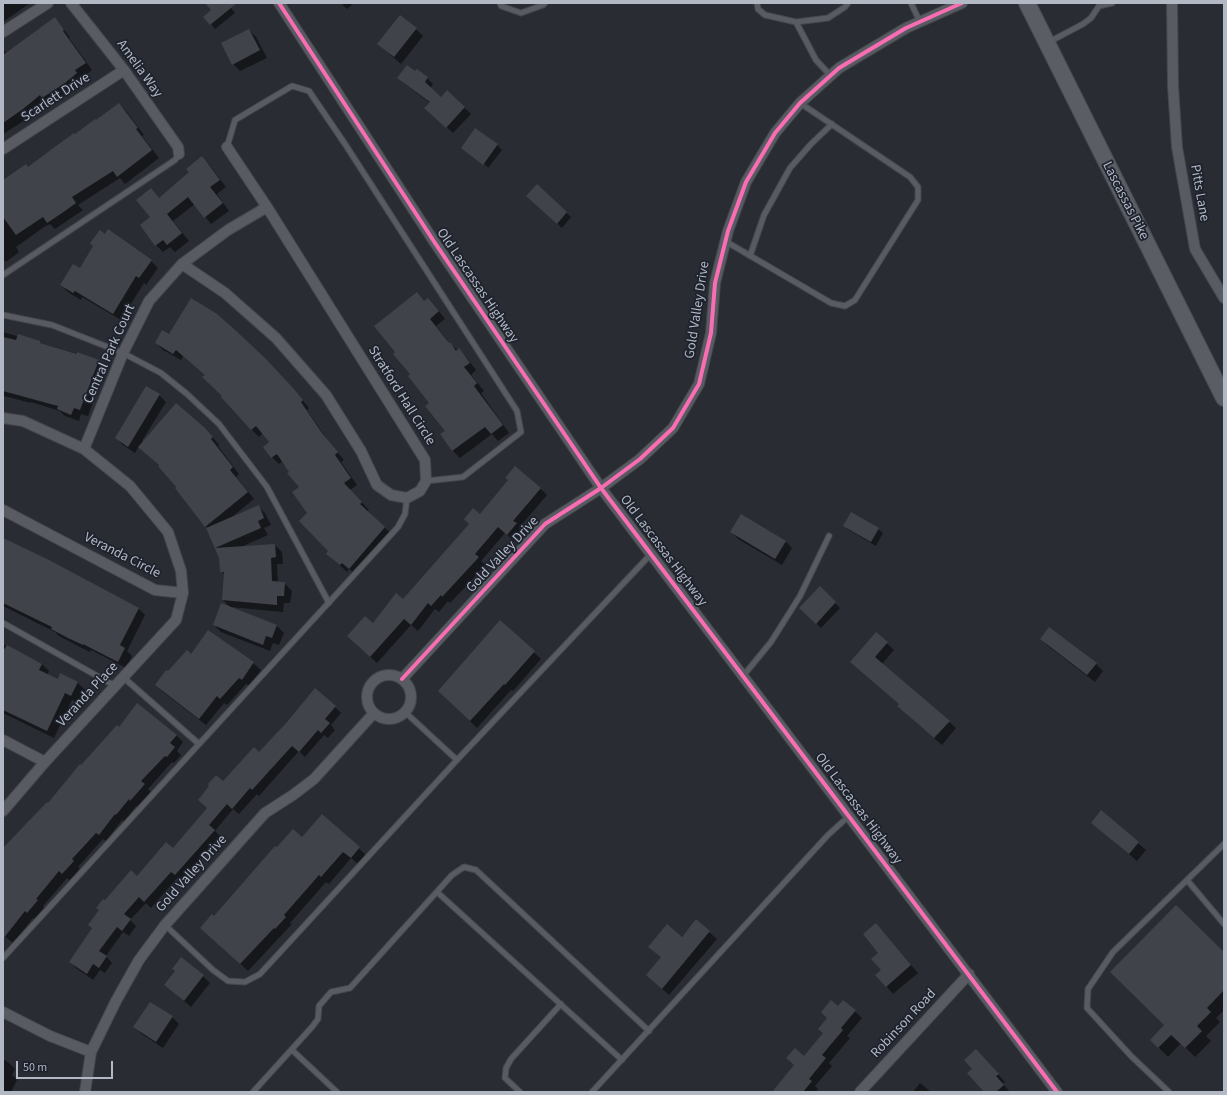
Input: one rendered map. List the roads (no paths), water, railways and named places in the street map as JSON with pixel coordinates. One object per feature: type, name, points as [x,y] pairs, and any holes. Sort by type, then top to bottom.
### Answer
[{"type":"main road","name":"Lascassas Pike","points":[[1027,3],[1224,398]]},
{"type":"street","points":[[3,32],[48,3]]},
{"type":"street","name":"Amelia Way","points":[[71,3],[124,70],[178,147],[179,154]]},
{"type":"street","name":"Old Lascassas Highway","points":[[279,3],[437,247],[601,488],[1057,1092]]},
{"type":"street","name":"Gold Valley Drive","points":[[402,679],[545,524],[601,488],[640,459],[673,428],[700,384],[711,333],[715,283],[728,231],[746,182],[775,133],[800,103],[839,68],[906,28],[962,3]]},
{"type":"street","name":"Pitts Lane","points":[[1172,3],[1173,86],[1176,147],[1195,249],[1224,298]]},
{"type":"street","name":"Scarlett Drive","points":[[3,149],[124,70]]},
{"type":"street","name":"Stratford Hall Circle","points":[[227,147],[267,207],[425,460],[426,481]]},
{"type":"street","name":"Central Park Court","points":[[84,449],[123,353],[149,301],[182,264],[228,230],[267,207]]},
{"type":"street","points":[[182,264],[225,293],[276,338],[326,395],[361,451],[377,485],[390,495],[407,498],[420,491],[426,481]]},
{"type":"street","name":"Veranda Circle","points":[[3,418],[23,421],[84,449],[130,486],[168,532],[181,571],[183,593],[155,590],[3,510]]},
{"type":"street","name":"Veranda Place","points":[[3,811],[45,762],[176,620],[183,593]]},
{"type":"street","points":[[387,674],[395,675],[402,679],[407,684],[411,699],[405,712],[393,718],[385,719],[378,716],[370,709],[367,702],[366,694],[368,687],[379,676],[387,674]]},
{"type":"street","name":"Gold Valley Drive","points":[[85,1092],[91,1052],[139,960],[165,925],[265,813],[314,779],[374,712]]},
{"type":"street","points":[[3,740],[45,762]]},
{"type":"street","name":"Robinson Road","points":[[860,1092],[969,974]]},
{"type":"street","points":[[3,1012],[50,1036],[91,1052]]},
{"type":"lane","points":[[500,3],[501,6],[521,13],[543,5],[544,3]]},
{"type":"lane","points":[[757,3],[758,9],[765,15],[796,22],[828,18],[845,7],[848,3]]},
{"type":"lane","points":[[911,3],[920,22]]},
{"type":"lane","points":[[1047,43],[1083,24],[1091,18],[1099,6],[1112,3]]},
{"type":"lane","points":[[796,22],[816,60],[830,75]]},
{"type":"lane","points":[[227,147],[235,120],[292,86],[309,91],[345,144],[517,411],[521,432],[463,477],[426,481]]},
{"type":"lane","points":[[725,241],[831,302],[845,306],[855,300],[918,200],[918,187],[910,177],[800,103]]},
{"type":"lane","points":[[750,256],[764,216],[790,168],[811,144],[832,124]]},
{"type":"lane","points":[[3,275],[175,160],[179,154]]},
{"type":"lane","points":[[3,315],[52,325],[123,353],[161,373],[187,394],[219,424],[267,487],[329,602]]},
{"type":"lane","points":[[3,958],[398,527],[405,514],[407,498]]},
{"type":"lane","points":[[743,676],[771,642],[800,596],[829,536]]},
{"type":"lane","points":[[165,925],[213,970],[228,981],[245,982],[260,974],[457,760],[651,554]]},
{"type":"lane","points":[[3,623],[115,686]]},
{"type":"lane","points":[[123,677],[199,744]]},
{"type":"lane","points":[[405,712],[457,760]]},
{"type":"lane","points":[[592,1092],[828,835],[849,816]]},
{"type":"lane","points":[[1169,1092],[1131,1056],[1087,1008],[1088,989],[1113,952],[1224,844]]},
{"type":"lane","points":[[253,1092],[318,1019],[319,1006],[331,992],[350,988],[452,875],[464,867],[476,870],[649,1031]]},
{"type":"lane","points":[[1187,880],[1224,924]]},
{"type":"lane","points":[[437,892],[622,1060]]},
{"type":"lane","points":[[520,1092],[505,1078],[506,1068],[511,1059],[561,1004]]},
{"type":"lane","points":[[292,1050],[337,1092]]}]
